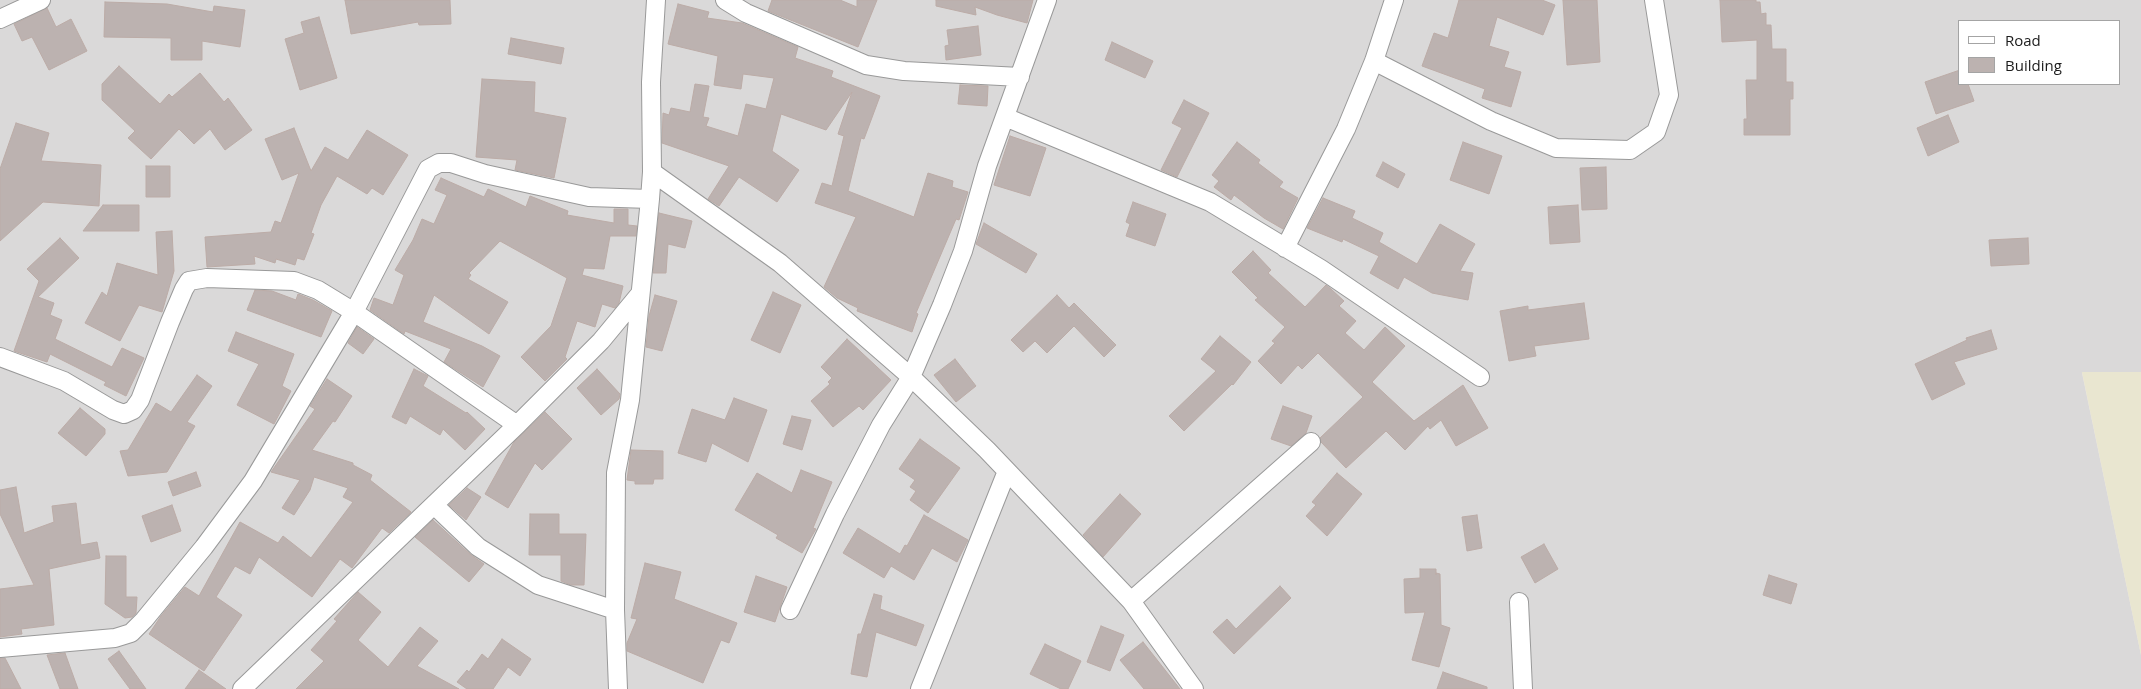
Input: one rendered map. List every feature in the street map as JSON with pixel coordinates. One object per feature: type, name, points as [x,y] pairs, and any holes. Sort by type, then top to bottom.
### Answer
[{"type":"street","points":[[0,19],[41,0]]},
{"type":"street","points":[[618,689],[615,610],[616,473],[630,400],[650,200],[652,172],[651,82],[656,0]]},
{"type":"street","points":[[725,0],[746,13],[866,65],[904,71],[1020,77]]},
{"type":"street","points":[[790,610],[835,514],[873,441],[911,377],[942,305],[963,251],[987,166],[1046,0]]},
{"type":"street","points":[[1285,248],[1346,129],[1374,61],[1394,0]]},
{"type":"street","points":[[1374,61],[1491,121],[1556,148],[1630,150],[1656,132],[1669,95],[1654,0]]},
{"type":"street","points":[[1005,117],[1210,202],[1321,269],[1480,377]]},
{"type":"street","points":[[0,648],[115,638],[130,633],[144,620],[204,547],[253,481],[354,312],[428,169],[438,163],[451,163],[485,174],[589,197],[650,200]]},
{"type":"street","points":[[652,172],[780,263],[911,377],[1007,472],[1131,601],[1194,689]]},
{"type":"street","points":[[0,358],[64,381],[113,410],[124,414],[133,410],[140,400],[170,322],[189,281],[207,278],[294,281],[318,290],[354,312],[517,425]]},
{"type":"street","points":[[242,689],[517,425],[601,341],[639,295]]},
{"type":"street","points":[[1131,601],[1311,442]]},
{"type":"street","points":[[920,689],[1007,472]]},
{"type":"street","points":[[434,505],[478,547],[538,585],[615,610]]},
{"type":"street","points":[[1519,602],[1523,689]]},
{"type":"shaded area","points":[[0,0],[2141,0],[2141,372],[2082,373],[2141,655],[2141,689],[0,689]]},
{"type":"shaded area","points":[[2082,372],[2141,372],[2141,655]]},
{"type":"building","points":[[345,0],[450,0],[451,24],[419,25],[418,22],[351,34]]},
{"type":"building","points":[[772,0],[840,0],[857,7],[857,0],[877,0],[858,47],[768,11]]},
{"type":"building","points":[[936,0],[1033,0],[1027,23],[975,7],[976,15],[936,6]]},
{"type":"building","points":[[1459,0],[1542,0],[1555,5],[1543,35],[1497,17],[1489,46],[1509,52],[1504,67],[1521,72],[1511,107],[1482,98],[1485,89],[1422,66],[1434,33],[1448,38]]},
{"type":"building","points":[[1563,0],[1597,0],[1600,62],[1567,65]]},
{"type":"building","points":[[1720,0],[1756,0],[1756,2],[1760,2],[1761,14],[1766,13],[1766,25],[1771,25],[1772,49],[1786,49],[1786,82],[1793,82],[1793,99],[1790,99],[1790,135],[1744,135],[1744,119],[1747,119],[1746,80],[1757,80],[1757,40],[1722,42]]},
{"type":"building","points":[[105,2],[167,4],[213,12],[214,6],[245,10],[240,47],[202,41],[202,60],[171,60],[171,38],[104,37]]},
{"type":"building","points":[[678,4],[709,12],[707,18],[742,23],[798,47],[795,58],[833,71],[831,77],[880,96],[864,139],[861,138],[848,191],[914,217],[928,173],[953,181],[952,187],[968,192],[959,220],[956,219],[916,313],[918,314],[912,332],[857,311],[858,308],[837,298],[824,287],[856,217],[815,203],[822,183],[832,186],[844,136],[838,134],[852,92],[826,130],[781,114],[772,151],[799,170],[777,202],[739,177],[719,206],[708,199],[729,166],[662,143],[663,113],[669,115],[671,108],[690,112],[695,84],[709,86],[703,117],[709,118],[706,126],[738,136],[746,104],[766,109],[774,78],[743,74],[741,89],[714,85],[718,56],[668,44]]},
{"type":"building","points":[[47,8],[56,27],[71,19],[87,51],[49,70],[32,37],[22,41],[14,24]]},
{"type":"building","points":[[319,17],[337,78],[300,90],[285,39],[304,33],[301,22]]},
{"type":"building","points":[[978,26],[981,55],[946,60],[945,46],[949,45],[947,30]]},
{"type":"building","points":[[511,38],[564,48],[561,64],[508,54]]},
{"type":"building","points":[[1112,42],[1153,61],[1145,78],[1105,60]]},
{"type":"building","points":[[119,66],[160,104],[169,94],[172,97],[200,73],[224,102],[228,98],[252,130],[225,150],[210,129],[194,144],[179,129],[151,159],[128,138],[135,131],[102,100],[102,84]]},
{"type":"building","points":[[1958,71],[1958,85],[1968,85],[1974,101],[1936,114],[1925,82]]},
{"type":"building","points":[[482,79],[535,82],[534,112],[566,118],[554,178],[515,170],[517,160],[476,157]]},
{"type":"building","points":[[960,85],[988,86],[987,106],[958,104]]},
{"type":"building","points":[[1184,100],[1209,113],[1177,177],[1161,170],[1182,128],[1172,123]]},
{"type":"building","points":[[1948,115],[1959,142],[1928,156],[1917,128]]},
{"type":"building","points":[[16,123],[49,133],[41,161],[101,165],[99,206],[43,202],[0,241],[0,169]]},
{"type":"building","points":[[294,128],[311,171],[325,147],[348,160],[367,130],[408,155],[383,195],[372,188],[367,194],[337,176],[321,205],[311,233],[314,234],[304,260],[297,258],[295,265],[276,259],[275,263],[254,256],[255,264],[207,267],[205,237],[271,232],[275,221],[281,223],[299,173],[282,180],[265,139]]},
{"type":"building","points":[[1010,136],[1046,148],[1030,196],[994,185]]},
{"type":"building","points":[[1237,142],[1260,160],[1258,163],[1283,182],[1279,187],[1298,198],[1283,229],[1264,218],[1234,195],[1231,200],[1214,187],[1219,181],[1212,175]]},
{"type":"building","points":[[1463,142],[1502,156],[1489,194],[1450,180]]},
{"type":"building","points":[[1383,162],[1405,174],[1398,188],[1376,176]]},
{"type":"building","points":[[146,166],[170,166],[170,197],[146,197]]},
{"type":"building","points":[[1606,167],[1607,209],[1582,210],[1580,168]]},
{"type":"building","points":[[441,178],[484,197],[488,189],[526,207],[530,196],[568,211],[567,215],[614,223],[614,209],[628,209],[628,225],[637,226],[636,236],[610,236],[604,269],[584,268],[582,275],[623,286],[619,303],[615,308],[602,304],[595,327],[577,321],[565,357],[567,359],[545,381],[521,357],[551,326],[567,278],[500,241],[469,273],[471,275],[468,279],[508,302],[489,334],[434,295],[423,322],[482,346],[500,356],[483,387],[444,362],[451,349],[405,331],[404,334],[370,310],[374,298],[393,305],[404,275],[395,270],[413,240],[422,219],[434,224],[447,195],[435,190]]},
{"type":"building","points":[[1323,198],[1355,211],[1352,218],[1383,233],[1379,242],[1417,264],[1440,224],[1475,244],[1460,271],[1473,273],[1468,300],[1432,293],[1404,277],[1398,289],[1370,273],[1379,256],[1343,239],[1342,242],[1307,228]]},
{"type":"building","points":[[1133,202],[1166,214],[1155,246],[1126,236],[1130,224],[1126,222]]},
{"type":"building","points":[[103,205],[139,205],[139,231],[83,231]]},
{"type":"building","points":[[1578,205],[1580,242],[1550,244],[1548,207]]},
{"type":"building","points":[[659,213],[692,221],[685,248],[668,244],[666,273],[653,273]]},
{"type":"building","points":[[984,223],[1037,254],[1026,273],[976,244]]},
{"type":"building","points":[[172,231],[174,271],[162,312],[139,305],[120,341],[85,323],[102,292],[107,296],[117,263],[158,275],[156,232]]},
{"type":"building","points":[[60,238],[79,258],[38,297],[54,303],[50,315],[62,320],[55,339],[112,367],[122,348],[144,358],[126,396],[104,385],[106,382],[50,354],[47,362],[14,351],[39,281],[27,269]]},
{"type":"building","points":[[2028,238],[2029,264],[1991,266],[1989,240]]},
{"type":"building","points":[[1253,251],[1271,270],[1268,273],[1305,307],[1326,285],[1331,289],[1344,301],[1339,306],[1356,321],[1345,333],[1364,350],[1385,327],[1405,346],[1372,382],[1414,421],[1463,385],[1488,428],[1456,446],[1441,420],[1430,429],[1428,426],[1405,450],[1386,431],[1346,468],[1321,442],[1320,438],[1363,397],[1318,353],[1302,369],[1298,365],[1281,384],[1258,361],[1275,343],[1272,341],[1285,327],[1255,300],[1258,298],[1232,272]]},
{"type":"building","points":[[255,290],[272,291],[296,300],[298,294],[332,311],[321,337],[247,310]]},
{"type":"building","points":[[773,292],[801,305],[780,353],[751,340]]},
{"type":"building","points":[[655,295],[677,301],[662,351],[646,347],[649,316]]},
{"type":"building","points":[[1057,295],[1069,308],[1074,303],[1116,345],[1104,357],[1074,326],[1047,353],[1035,341],[1023,352],[1011,340]]},
{"type":"building","points":[[1584,303],[1589,339],[1534,346],[1536,356],[1509,361],[1500,311],[1528,306],[1528,310]]},
{"type":"building","points":[[357,327],[374,339],[363,354],[348,343]]},
{"type":"building","points":[[1991,330],[1997,349],[1954,362],[1965,384],[1932,400],[1915,364],[1967,340],[1966,338]]},
{"type":"building","points":[[236,332],[294,354],[282,386],[291,391],[274,424],[237,405],[259,364],[228,351]]},
{"type":"building","points":[[1220,336],[1251,362],[1233,385],[1184,431],[1169,416],[1216,371],[1201,359]]},
{"type":"building","points":[[847,339],[891,380],[863,410],[859,406],[833,427],[811,401],[830,384],[828,382],[832,378],[821,367]]},
{"type":"building","points":[[955,359],[976,386],[956,402],[934,375]]},
{"type":"building","points":[[414,369],[428,376],[423,386],[467,412],[485,429],[465,450],[443,429],[440,435],[410,416],[406,424],[392,417]]},
{"type":"building","points":[[597,369],[620,394],[619,399],[601,415],[577,388]]},
{"type":"building","points":[[197,375],[212,386],[187,422],[195,426],[167,472],[128,476],[120,451],[128,450],[156,403],[171,412]]},
{"type":"building","points":[[327,379],[352,396],[335,422],[333,421],[312,450],[353,463],[353,465],[372,475],[370,480],[411,512],[389,533],[382,528],[352,568],[340,559],[312,597],[259,557],[250,574],[235,566],[216,597],[242,615],[204,671],[149,634],[185,587],[199,596],[240,522],[278,543],[283,536],[311,558],[353,502],[343,497],[348,488],[314,477],[310,490],[294,515],[282,508],[300,480],[271,472],[315,409],[310,406]]},
{"type":"building","points":[[734,398],[767,410],[748,462],[712,443],[706,462],[678,453],[692,409],[725,420]]},
{"type":"building","points":[[1283,406],[1312,416],[1306,433],[1291,446],[1271,439]]},
{"type":"building","points":[[80,408],[105,429],[105,434],[86,456],[58,433]]},
{"type":"building","points":[[545,412],[572,439],[542,470],[535,463],[508,508],[485,494],[514,442]]},
{"type":"building","points":[[792,416],[811,420],[802,450],[783,444]]},
{"type":"building","points":[[920,439],[960,468],[928,513],[910,500],[916,491],[910,487],[915,480],[899,469]]},
{"type":"building","points":[[631,450],[663,451],[663,479],[654,479],[653,484],[635,484],[635,481],[627,480]]},
{"type":"building","points":[[801,470],[832,482],[813,528],[816,529],[802,553],[776,538],[778,535],[735,510],[757,473],[792,493]]},
{"type":"building","points":[[196,472],[201,486],[173,496],[168,482]]},
{"type":"building","points":[[1337,473],[1362,494],[1327,536],[1306,516],[1316,505],[1312,502]]},
{"type":"building","points":[[16,487],[24,533],[54,522],[52,506],[76,503],[81,545],[97,542],[100,558],[49,569],[54,625],[21,629],[22,634],[0,637],[0,589],[34,585],[0,514],[0,490]]},
{"type":"building","points":[[467,488],[481,497],[466,520],[449,505]]},
{"type":"building","points":[[1120,494],[1141,514],[1103,557],[1083,535]]},
{"type":"building","points":[[172,505],[181,531],[151,542],[142,516]]},
{"type":"building","points":[[530,514],[559,514],[559,534],[586,534],[584,585],[571,585],[561,581],[561,555],[529,555]]},
{"type":"building","points":[[924,515],[968,540],[957,562],[932,548],[914,580],[891,566],[884,578],[843,553],[858,528],[900,554],[905,545],[907,546]]},
{"type":"building","points":[[1477,515],[1482,548],[1467,551],[1462,517]]},
{"type":"building","points":[[433,520],[471,555],[484,564],[469,582],[415,537]]},
{"type":"building","points":[[1544,544],[1558,569],[1535,583],[1521,557]]},
{"type":"building","points":[[106,556],[126,556],[126,597],[137,597],[136,613],[132,617],[125,618],[105,604]]},
{"type":"building","points":[[645,563],[681,572],[674,599],[737,623],[729,643],[721,640],[703,683],[627,651],[627,643],[637,619],[631,618]]},
{"type":"building","points":[[1420,569],[1436,569],[1436,573],[1440,574],[1441,625],[1450,628],[1439,667],[1412,660],[1425,612],[1405,613],[1404,579],[1420,578]]},
{"type":"building","points":[[1769,575],[1797,584],[1791,604],[1763,595]]},
{"type":"building","points":[[756,576],[787,587],[775,622],[744,612]]},
{"type":"building","points":[[1280,586],[1291,598],[1234,654],[1213,632],[1227,619],[1236,629]]},
{"type":"building","points":[[358,592],[381,612],[358,640],[388,667],[420,627],[438,641],[417,666],[459,689],[296,689],[324,661],[311,650],[337,621],[334,619]]},
{"type":"building","points":[[874,594],[882,596],[880,609],[924,625],[916,646],[876,632],[867,677],[851,674],[858,634],[861,634]]},
{"type":"building","points":[[1101,626],[1124,635],[1110,671],[1087,662]]},
{"type":"building","points":[[502,639],[531,659],[520,676],[508,667],[493,689],[467,689],[457,682],[467,670],[469,672],[482,654],[488,659]]},
{"type":"building","points":[[1143,642],[1180,689],[1144,689],[1120,660]]},
{"type":"building","points":[[1045,644],[1081,661],[1068,689],[1061,689],[1030,674]]},
{"type":"building","points":[[119,651],[146,689],[130,689],[108,659]]},
{"type":"building","points":[[65,653],[78,689],[60,689],[47,655]]},
{"type":"building","points":[[0,658],[5,658],[21,689],[0,689]]},
{"type":"building","points":[[199,670],[226,689],[185,689]]},
{"type":"building","points":[[1443,672],[1487,687],[1487,689],[1437,689]]}]
